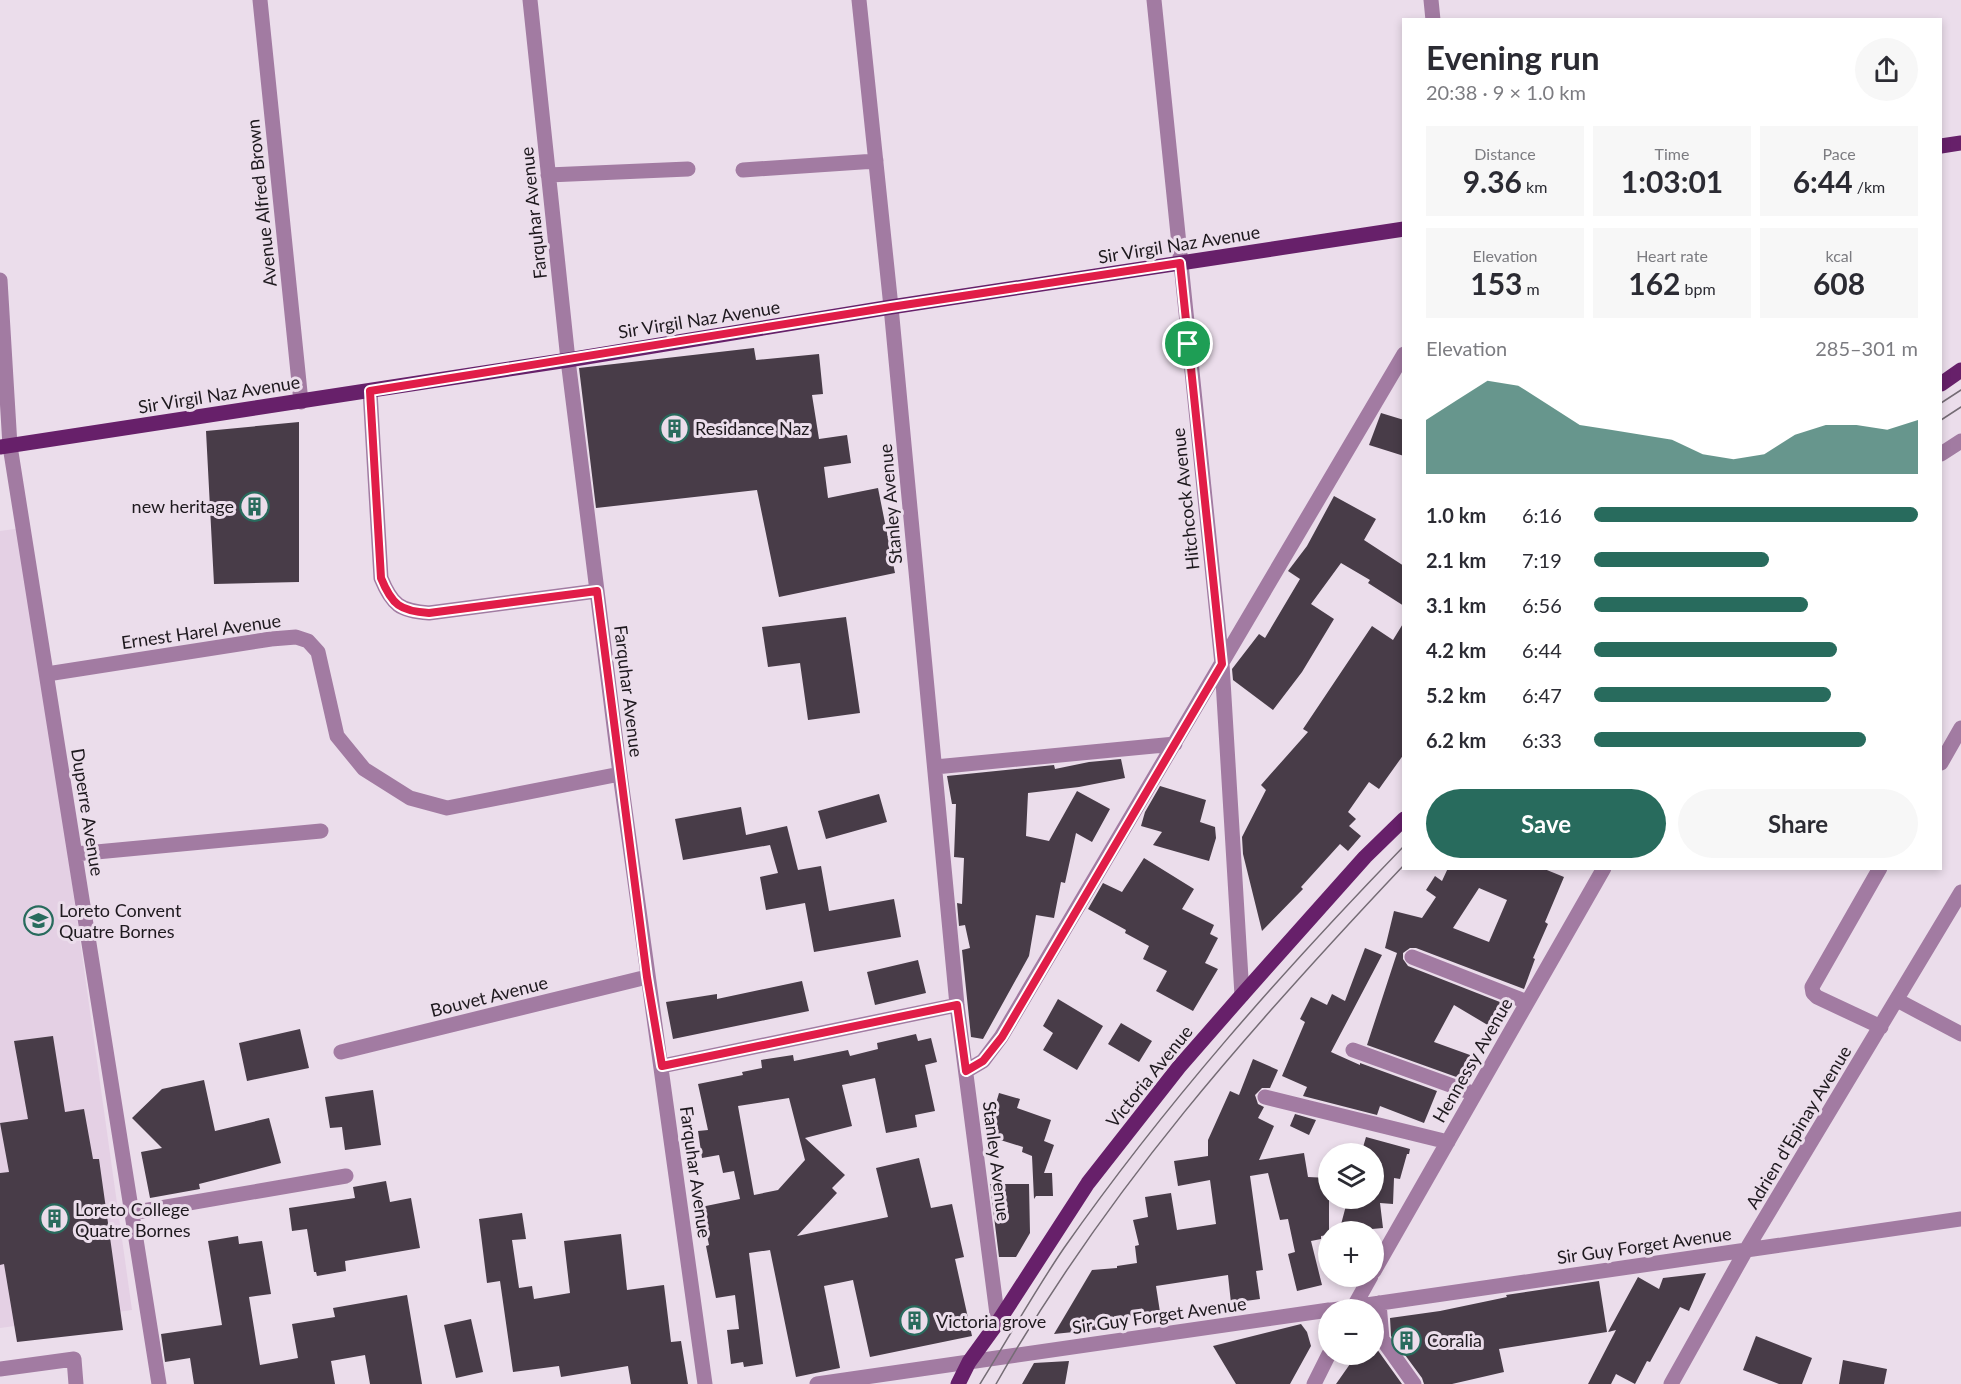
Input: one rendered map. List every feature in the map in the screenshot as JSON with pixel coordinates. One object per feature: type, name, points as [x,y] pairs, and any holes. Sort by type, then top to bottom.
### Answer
[{"type":"main road","points":[[1942,146],[1961,143]]},
{"type":"main road","name":"Sir Virgil Naz Avenue","points":[[5,447],[568,360],[891,307],[1402,229]]},
{"type":"main road","points":[[1942,383],[1961,370]]},
{"type":"main road","name":"Victoria Avenue","points":[[958,1384],[969,1362],[998,1322],[1088,1183],[1179,1068],[1242,995],[1365,857],[1402,821]]},
{"type":"street","name":"Avenue Alfred Brown","points":[[260,0],[302,402]]},
{"type":"street","name":"Farquhar Avenue","points":[[530,0],[568,360],[620,774],[705,1384]]},
{"type":"street","name":"Stanley Avenue","points":[[859,0],[891,307],[957,1005],[998,1322]]},
{"type":"street","name":"Hitchcock Avenue","points":[[1154,0],[1222,664],[1242,995]]},
{"type":"street","points":[[1431,0],[1433,18]]},
{"type":"street","points":[[743,170],[876,161]]},
{"type":"street","points":[[548,175],[688,169]]},
{"type":"street","name":"Duperre Avenue","points":[[0,280],[5,447],[47,674],[159,1384]]},
{"type":"street","points":[[966,1071],[983,1061],[1002,1037],[1402,357]]},
{"type":"street","points":[[370,391],[381,578],[388,595],[399,607],[412,612],[429,613],[597,591]]},
{"type":"street","points":[[1942,453],[1961,441]]},
{"type":"street","name":"Ernest Harel Avenue","points":[[47,674],[270,639],[296,637],[308,641],[318,652],[337,736],[364,769],[410,798],[447,808],[620,774]]},
{"type":"street","points":[[1942,761],[1961,728]]},
{"type":"street","points":[[934,767],[1175,744]]},
{"type":"street","points":[[75,854],[321,831]]},
{"type":"street","name":"Hennessy Avenue","points":[[1384,1254],[1603,870]]},
{"type":"street","points":[[1879,870],[1812,987],[1817,997],[1881,1027]]},
{"type":"street","name":"Adrien d'Epinay Avenue","points":[[1671,1384],[1746,1250],[1897,1000],[1956,913],[1961,892]]},
{"type":"street","points":[[1412,957],[1527,1002]]},
{"type":"street","name":"Bouvet Avenue","points":[[341,1052],[647,977]]},
{"type":"street","points":[[1897,1000],[1961,1034]]},
{"type":"street","points":[[662,1066],[957,1005]]},
{"type":"street","points":[[1353,1050],[1475,1094]]},
{"type":"street","points":[[1264,1097],[1448,1142]]},
{"type":"street","points":[[131,1213],[346,1176]]},
{"type":"street","name":"Sir Guy Forget Avenue","points":[[1384,1302],[1961,1218]]},
{"type":"street","name":"Sir Guy Forget Avenue","points":[[817,1384],[1318,1312]]},
{"type":"street","points":[[1384,1342],[1414,1384]]},
{"type":"street","points":[[0,1369],[74,1359],[76,1384]]},
{"type":"street","points":[[1314,1384],[1324,1365]]},
{"type":"shaded area","name":"Loreto Convent Quatre Bornes","points":[[22,528],[132,1310],[0,1328],[0,531]]},
{"type":"building","points":[[754,348],[756,360],[819,354],[823,394],[812,395],[819,439],[847,435],[851,463],[824,467],[828,498],[878,488],[895,573],[779,597],[757,490],[596,508],[579,368]]},
{"type":"building","points":[[1381,413],[1402,419],[1402,455],[1369,445]]},
{"type":"building","name":"new heritage","points":[[299,422],[299,582],[214,584],[206,431]]},
{"type":"building","points":[[1334,496],[1376,519],[1364,540],[1402,565],[1402,605],[1368,583],[1370,580],[1341,563],[1311,604],[1334,619],[1302,672],[1273,710],[1233,680],[1232,669],[1259,634],[1265,638],[1300,579],[1288,571],[1307,546]]},
{"type":"building","points":[[846,617],[860,713],[808,720],[800,663],[768,667],[762,627]]},
{"type":"building","points":[[1402,625],[1402,757],[1379,789],[1369,782],[1348,812],[1356,819],[1349,826],[1361,836],[1348,851],[1340,844],[1301,887],[1303,889],[1262,931],[1243,854],[1242,837],[1266,790],[1261,785],[1308,732],[1303,729],[1372,626],[1393,640]]},
{"type":"building","points":[[1121,759],[1125,778],[1079,787],[1028,793],[1026,836],[1049,841],[1077,791],[1110,809],[1092,842],[1076,833],[1065,883],[1061,882],[1054,918],[1036,915],[1029,956],[983,1039],[971,1037],[962,950],[970,948],[965,925],[959,926],[957,903],[962,904],[964,858],[954,857],[956,804],[952,804],[947,776],[1054,765],[1055,769],[1089,762]]},
{"type":"building","points":[[1160,786],[1206,800],[1200,822],[1215,827],[1216,838],[1209,861],[1153,845],[1162,832],[1141,826],[1145,812]]},
{"type":"building","points":[[879,794],[887,822],[826,839],[818,811]]},
{"type":"building","points":[[741,807],[746,835],[787,826],[798,870],[821,866],[829,911],[894,899],[901,937],[814,952],[805,903],[766,910],[760,877],[778,873],[770,845],[683,860],[675,819]]},
{"type":"building","points":[[1144,858],[1194,889],[1182,909],[1214,925],[1210,934],[1218,938],[1205,963],[1218,969],[1193,1011],[1156,991],[1167,971],[1143,959],[1149,946],[1088,909],[1103,883],[1122,892]]},
{"type":"building","points":[[1447,870],[1547,870],[1564,877],[1545,922],[1548,924],[1533,958],[1535,959],[1524,989],[1416,948],[1410,948],[1403,953],[1403,959],[1408,966],[1505,1004],[1491,1027],[1454,1005],[1434,1042],[1470,1055],[1462,1079],[1367,1045],[1397,953],[1385,948],[1394,911],[1422,918],[1436,897],[1426,890],[1435,876],[1442,881]],"holes":[[[1479,888],[1507,900],[1489,942],[1453,928]]]},
{"type":"building","points":[[1365,948],[1382,955],[1331,1052],[1360,1065],[1360,1063],[1437,1091],[1424,1123],[1380,1106],[1377,1115],[1303,1096],[1307,1087],[1282,1076],[1305,1022],[1300,1019],[1311,997],[1327,1005],[1332,994],[1345,1001]]},
{"type":"building","points":[[918,960],[926,993],[875,1005],[867,972]]},
{"type":"building","points":[[802,981],[809,1011],[673,1039],[666,1002],[717,994],[717,999]]},
{"type":"building","points":[[1058,999],[1103,1026],[1077,1070],[1043,1050],[1053,1033],[1043,1026]]},
{"type":"building","points":[[1121,1023],[1152,1041],[1139,1062],[1108,1044]]},
{"type":"building","points":[[300,1029],[309,1068],[247,1081],[239,1043]]},
{"type":"building","points":[[916,1034],[918,1041],[931,1038],[937,1062],[925,1065],[935,1111],[915,1115],[917,1127],[886,1133],[875,1078],[842,1085],[852,1126],[805,1138],[845,1175],[832,1188],[837,1193],[797,1236],[888,1217],[876,1168],[919,1158],[931,1208],[952,1204],[964,1257],[955,1259],[972,1336],[870,1357],[853,1280],[824,1286],[840,1368],[796,1377],[770,1250],[749,1253],[763,1364],[744,1367],[743,1362],[731,1364],[727,1330],[739,1329],[735,1295],[716,1298],[701,1207],[740,1199],[734,1171],[723,1173],[719,1155],[702,1158],[698,1131],[708,1130],[698,1084],[743,1075],[742,1072],[762,1068],[761,1060],[793,1055],[794,1061],[848,1050],[850,1056],[878,1049],[877,1043]],"holes":[[[789,1098],[805,1160],[778,1190],[754,1195],[738,1106]]]},
{"type":"building","name":"Loreto College Quatre Bornes","points":[[53,1036],[65,1112],[84,1109],[93,1159],[99,1159],[123,1330],[17,1342],[4,1264],[0,1265],[0,1173],[9,1172],[0,1123],[28,1119],[14,1041]]},
{"type":"building","points":[[1253,1059],[1278,1070],[1270,1088],[1262,1088],[1255,1095],[1258,1104],[1264,1107],[1258,1118],[1274,1126],[1259,1160],[1304,1153],[1308,1177],[1318,1177],[1318,1209],[1329,1209],[1329,1221],[1318,1221],[1318,1240],[1311,1241],[1318,1269],[1318,1286],[1297,1291],[1288,1254],[1295,1252],[1288,1219],[1280,1220],[1268,1173],[1250,1176],[1263,1270],[1256,1271],[1260,1299],[1231,1303],[1228,1275],[1156,1286],[1160,1312],[1112,1320],[1113,1328],[1054,1334],[1092,1270],[1117,1268],[1117,1266],[1137,1263],[1135,1246],[1139,1245],[1133,1220],[1148,1217],[1145,1197],[1171,1193],[1177,1230],[1216,1224],[1210,1180],[1178,1186],[1174,1161],[1208,1156],[1208,1140],[1230,1091],[1239,1095]]},
{"type":"building","points":[[204,1080],[215,1131],[269,1118],[281,1163],[199,1184],[200,1189],[150,1198],[141,1152],[162,1148],[132,1118],[162,1089]]},
{"type":"building","points":[[373,1090],[381,1145],[345,1150],[342,1127],[330,1128],[325,1097]]},
{"type":"building","points":[[999,1093],[1020,1099],[1017,1108],[1051,1120],[1044,1141],[1054,1145],[1044,1173],[1052,1173],[1053,1196],[1036,1196],[1034,1199],[1032,1156],[1022,1152],[1023,1147],[994,1138],[997,1129],[989,1127]]},
{"type":"building","points":[[1295,1114],[1316,1120],[1309,1135],[1290,1126]]},
{"type":"building","points":[[1366,1137],[1410,1149],[1400,1179],[1394,1178],[1393,1204],[1384,1203],[1384,1143],[1364,1143]]},
{"type":"building","points":[[386,1181],[390,1202],[411,1198],[420,1248],[345,1261],[346,1271],[317,1276],[314,1272],[307,1229],[292,1231],[289,1208],[355,1198],[353,1187]]},
{"type":"building","points":[[990,1184],[1029,1184],[1030,1233],[1016,1257],[999,1257]]},
{"type":"building","points":[[1345,1209],[1381,1209],[1382,1221],[1342,1221]]},
{"type":"building","points":[[522,1213],[526,1239],[512,1240],[519,1288],[532,1286],[534,1299],[570,1293],[564,1241],[621,1234],[627,1290],[664,1285],[671,1342],[681,1341],[688,1384],[631,1384],[628,1366],[561,1377],[559,1366],[513,1372],[500,1281],[487,1283],[479,1219]]},
{"type":"building","points":[[238,1236],[239,1244],[262,1241],[271,1294],[249,1297],[260,1365],[298,1358],[292,1324],[335,1317],[333,1308],[407,1295],[422,1384],[370,1384],[365,1355],[331,1361],[335,1384],[194,1384],[190,1358],[165,1362],[161,1334],[222,1325],[208,1241]]},
{"type":"building","points":[[1706,1273],[1689,1311],[1680,1307],[1650,1362],[1647,1361],[1635,1384],[1616,1374],[1611,1384],[1588,1384],[1616,1330],[1608,1332],[1638,1277],[1659,1289],[1663,1278]]},
{"type":"building","points":[[1599,1281],[1607,1332],[1499,1349],[1504,1372],[1452,1384],[1424,1384],[1391,1336],[1390,1318],[1440,1311],[1507,1297],[1506,1295]]},
{"type":"building","points":[[471,1319],[483,1372],[456,1378],[444,1325]]},
{"type":"building","points":[[1301,1324],[1307,1332],[1311,1346],[1290,1384],[1236,1384],[1213,1346]]},
{"type":"building","points":[[1756,1336],[1812,1358],[1802,1384],[1779,1384],[1743,1370]]},
{"type":"building","points":[[1384,1359],[1402,1384],[1336,1384],[1349,1365],[1384,1365]]},
{"type":"building","points":[[1843,1360],[1887,1369],[1884,1384],[1839,1384]]},
{"type":"building","points":[[1069,1361],[1065,1384],[1022,1384],[1034,1363]]},
{"type":"tram line","points":[[1942,402],[1961,390]]},
{"type":"tram line","points":[[1942,419],[1961,407]]},
{"type":"tram line","points":[[980,1384],[1064,1248],[1142,1142],[1269,991],[1402,848]]},
{"type":"tram line","points":[[996,1384],[1039,1312],[1085,1243],[1184,1112],[1291,987],[1402,867]]},
{"type":"place","name":"Residance Naz","points":[[674,428]]},
{"type":"place","name":"new heritage","points":[[255,506]]},
{"type":"place","name":"Loreto Convent Quatre Bornes","points":[[38,920]]},
{"type":"place","name":"Loreto College Quatre Bornes","points":[[54,1219]]},
{"type":"place","name":"Victoria grove","points":[[915,1321]]},
{"type":"place","name":"Coralia","points":[[1406,1340]]},
{"type":"route","points":[[1180,263],[1188,344],[1222,664],[1002,1037],[983,1061],[966,1071],[957,1005],[662,1066],[647,977],[597,591],[429,613],[412,612],[399,607],[388,595],[381,578],[370,391],[1180,263]]}]
